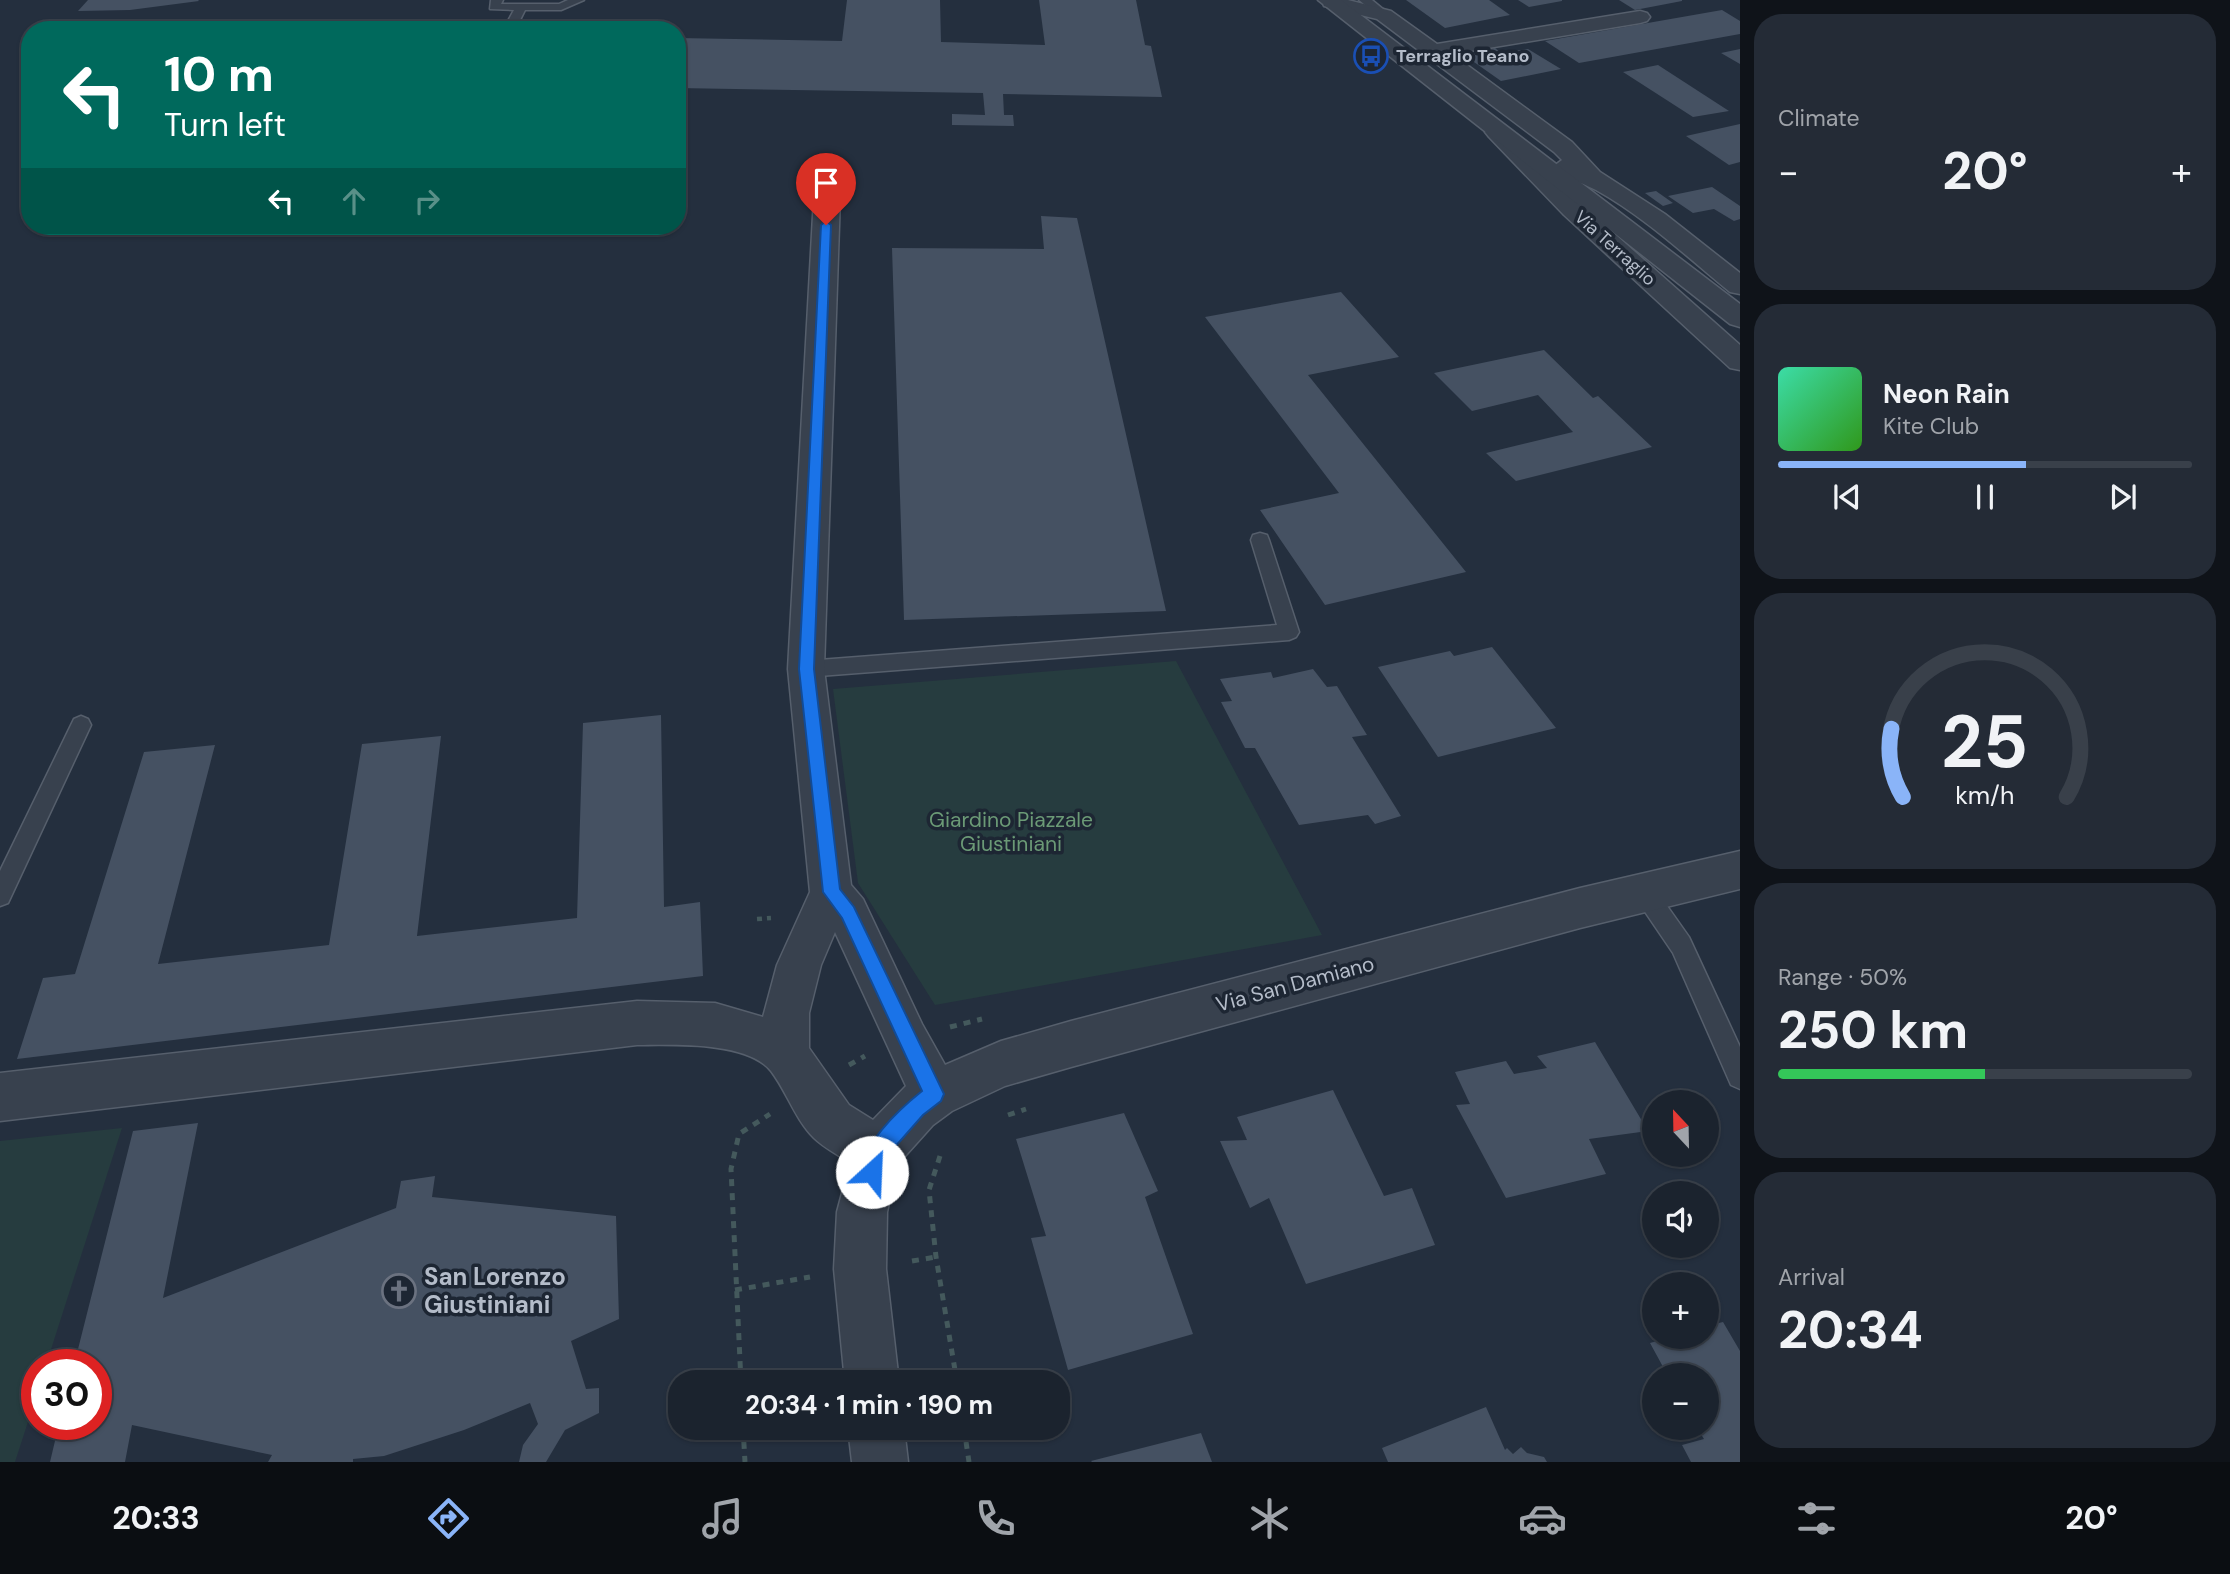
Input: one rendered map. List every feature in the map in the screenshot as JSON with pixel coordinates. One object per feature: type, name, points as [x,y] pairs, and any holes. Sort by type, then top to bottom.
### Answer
[{"type":"street","name":"Via Terraglio","points":[[1330,1],[1384,15],[1563,147],[1589,174]]},
{"type":"street","name":"Via Terraglio","points":[[1330,1],[1740,318]]},
{"type":"street","points":[[1433,51],[1640,17]]},
{"type":"street","name":"Via Terraglio","points":[[1496,131],[1589,174],[1613,189],[1740,286]]},
{"type":"street","name":"Via Terraglio","points":[[1496,131],[1573,210],[1740,360]]},
{"type":"street","points":[[786,1053],[786,1013],[799,965],[831,892],[806,669],[827,197]]},
{"type":"street","points":[[1713,266],[1740,262]]},
{"type":"street","name":"Via San Damiano","points":[[877,1152],[916,1108],[934,1094],[1013,1060],[1740,870]]},
{"type":"street","points":[[831,892],[848,913],[906,1040],[934,1094]]},
{"type":"street","points":[[0,1097],[638,1023],[708,1023],[768,1039],[786,1053],[807,1090],[832,1122],[877,1152],[862,1212],[860,1269],[871,1370]]},
{"type":"street","points":[[877,1440],[880,1462]]},
{"type":"lane","points":[[497,0],[494,7],[561,7],[578,0]]},
{"type":"lane","points":[[1366,0],[1384,15]]},
{"type":"lane","points":[[514,21],[521,7]]},
{"type":"lane","points":[[806,669],[1289,632],[1261,540]]},
{"type":"lane","points":[[0,895],[81,725]]},
{"type":"lane","points":[[1646,893],[1681,945],[1740,1076]]},
{"type":"path","points":[[1001,1118],[1037,1105]]},
{"type":"path","points":[[943,1150],[929,1190],[936,1257],[955,1370]]},
{"type":"path","points":[[744,1440],[745,1462]]},
{"type":"path","points":[[966,1440],[969,1462]]},
{"type":"green space","name":"Giardino Piazzale Giustiniani","points":[[1176,661],[1322,935],[935,1005],[858,883],[833,689]]},
{"type":"green space","points":[[122,1128],[51,1349],[21,1349],[22,1440],[15,1462],[0,1462],[0,1141]]},
{"type":"building","points":[[88,0],[199,1],[130,10],[78,11]]},
{"type":"building","points":[[847,0],[940,0],[941,42],[1045,45],[1039,0],[1136,0],[1145,45],[1151,46],[1162,97],[1003,94],[1004,115],[1013,115],[1014,126],[952,125],[952,114],[985,115],[983,93],[686,88],[686,38],[842,41]]},
{"type":"building","points":[[1406,0],[1489,0],[1510,15],[1445,28]]},
{"type":"building","points":[[1518,0],[1562,0],[1562,1],[1529,7]]},
{"type":"building","points":[[1619,0],[1682,0],[1682,1],[1635,10]]},
{"type":"building","points":[[1722,10],[1740,21],[1740,34],[1579,63],[1545,41]]},
{"type":"building","points":[[1495,48],[1501,53],[1528,49],[1561,69],[1501,81],[1464,55]]},
{"type":"building","points":[[1740,49],[1740,64],[1721,53]]},
{"type":"building","points":[[1658,65],[1729,111],[1693,117],[1623,72]]},
{"type":"building","points":[[1740,124],[1740,162],[1729,165],[1686,136]]},
{"type":"building","points":[[1712,187],[1740,206],[1740,219],[1734,221],[1714,209],[1693,213],[1668,196]]},
{"type":"building","points":[[1656,191],[1673,203],[1663,206],[1645,193]]},
{"type":"building","points":[[1041,216],[1077,218],[1166,611],[904,620],[892,248],[1044,249]]},
{"type":"building","points":[[1341,292],[1399,357],[1308,375],[1466,572],[1325,605],[1260,510],[1339,493],[1205,317]]},
{"type":"building","points":[[1544,350],[1593,398],[1598,396],[1652,447],[1516,481],[1486,453],[1573,432],[1538,395],[1472,411],[1434,373]]},
{"type":"building","points":[[1492,647],[1556,728],[1438,757],[1378,667],[1450,651],[1454,656]]},
{"type":"building","points":[[1313,669],[1327,687],[1337,686],[1367,735],[1352,737],[1401,816],[1375,824],[1368,815],[1299,825],[1255,748],[1245,748],[1221,702],[1232,701],[1220,679],[1271,672],[1273,678]]},
{"type":"building","points":[[661,715],[664,907],[700,902],[703,976],[17,1059],[43,978],[75,974],[144,752],[215,745],[158,964],[329,945],[362,744],[441,736],[417,936],[577,918],[583,723]]},
{"type":"building","points":[[1595,1042],[1642,1121],[1642,1132],[1589,1139],[1606,1174],[1506,1198],[1456,1105],[1470,1104],[1455,1072],[1506,1061],[1514,1074],[1547,1068],[1537,1056]]},
{"type":"building","points":[[1333,1090],[1384,1196],[1412,1188],[1435,1245],[1306,1284],[1269,1198],[1250,1208],[1220,1141],[1247,1140],[1237,1117]]},
{"type":"building","points":[[1124,1113],[1158,1191],[1145,1197],[1193,1334],[1068,1370],[1031,1238],[1046,1236],[1016,1139]]},
{"type":"building","name":"San Lorenzo Giustiniani","points":[[198,1123],[163,1298],[396,1208],[401,1181],[435,1176],[432,1197],[616,1216],[619,1319],[571,1341],[586,1389],[599,1388],[599,1413],[565,1430],[546,1462],[519,1462],[523,1445],[538,1424],[530,1403],[464,1430],[384,1456],[353,1459],[353,1462],[268,1462],[272,1455],[132,1425],[125,1462],[50,1462],[55,1440],[112,1440],[112,1349],[78,1349],[133,1131]]},
{"type":"building","points":[[1723,1322],[1740,1351],[1740,1462],[1691,1462],[1682,1445],[1700,1440],[1719,1440],[1719,1363],[1661,1363],[1653,1349],[1719,1349],[1719,1323]]},
{"type":"building","points":[[1486,1407],[1505,1450],[1507,1448],[1513,1454],[1521,1447],[1527,1453],[1544,1457],[1547,1462],[1388,1462],[1382,1448]]},
{"type":"building","points":[[1201,1433],[1212,1462],[1091,1461]]},
{"type":"place","name":"Terraglio Teano","points":[[1371,56]]},
{"type":"place","name":"San Lorenzo Giustiniani","points":[[399,1291]]},
{"type":"route","points":[[826,225],[806,669],[831,892],[848,913],[906,1040],[934,1094],[916,1108],[877,1152],[872,1172]]}]
